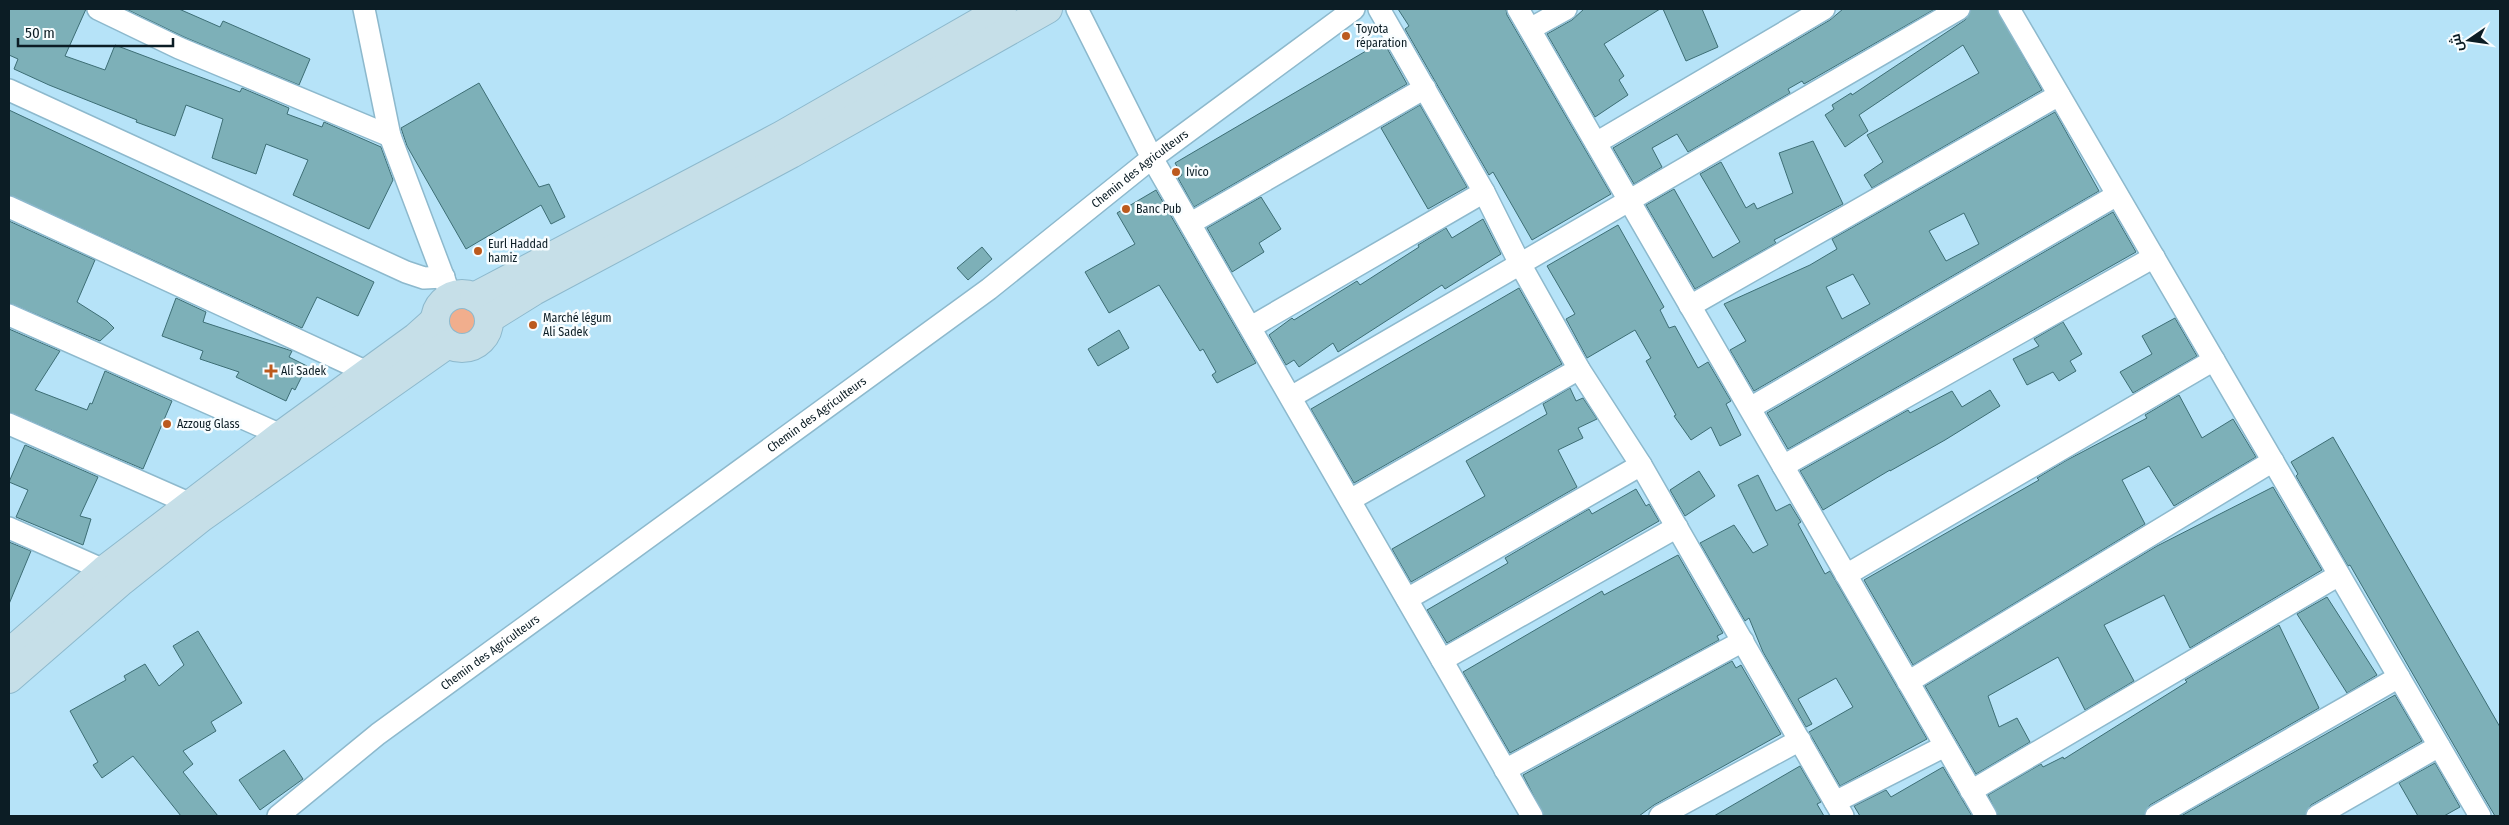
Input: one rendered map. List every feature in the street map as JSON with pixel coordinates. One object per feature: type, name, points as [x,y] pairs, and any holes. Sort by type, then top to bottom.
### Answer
[{"type":"main road","points":[[13,643],[104,570],[435,320],[440,306],[464,297],[782,135],[1002,9]]},
{"type":"main road","points":[[464,297],[534,292],[791,154],[1048,9]]},
{"type":"main road","points":[[435,320],[439,335],[448,344],[458,348],[477,344],[484,337],[464,297]]},
{"type":"main road","points":[[9,679],[115,588],[201,518],[448,344]]},
{"type":"street","points":[[98,9],[179,48],[390,136]]},
{"type":"street","points":[[1077,9],[1152,158],[1192,223],[1532,816]]},
{"type":"street","name":"Chemin des Agriculteurs","points":[[278,816],[378,734],[989,289],[1152,158],[1354,9]]},
{"type":"street","points":[[1379,9],[1484,192],[1520,264],[1579,369],[1641,465],[1678,527],[1839,809],[1945,746]]},
{"type":"street","points":[[1518,9],[1986,816]]},
{"type":"street","points":[[1530,29],[1566,9]]},
{"type":"street","points":[[1596,143],[1824,9]]},
{"type":"street","points":[[1291,397],[1959,9]]},
{"type":"street","points":[[2009,9],[2480,816]]},
{"type":"street","points":[[361,11],[390,136],[464,297]]},
{"type":"street","points":[[1192,223],[1425,88]]},
{"type":"street","points":[[9,90],[464,297]]},
{"type":"street","points":[[1690,306],[2060,95]]},
{"type":"street","points":[[1251,327],[1484,192]]},
{"type":"street","points":[[1750,408],[2117,195]]},
{"type":"street","points":[[9,207],[367,372]]},
{"type":"street","points":[[1783,466],[2154,257]]},
{"type":"street","points":[[9,315],[281,435]]},
{"type":"street","points":[[1846,575],[2214,360]]},
{"type":"street","points":[[1350,500],[1579,369]]},
{"type":"street","points":[[9,424],[191,504]]},
{"type":"street","points":[[1908,682],[2273,461]]},
{"type":"street","points":[[1407,599],[1641,465]]},
{"type":"street","points":[[1442,660],[1678,527]]},
{"type":"street","points":[[9,528],[104,570]]},
{"type":"street","points":[[1971,791],[2339,575]]},
{"type":"street","points":[[1505,770],[1743,641]]},
{"type":"street","points":[[2156,816],[2399,677]]},
{"type":"street","points":[[1660,816],[1800,740]]},
{"type":"street","points":[[2317,816],[2439,746]]},
{"type":"shaded area","points":[[462,300],[469,301],[475,305],[479,311],[479,325],[475,331],[469,335],[462,336],[455,335],[449,331],[445,325],[444,318],[445,311],[449,305],[455,301]]},
{"type":"building","points":[[9,9],[86,9],[65,56],[105,70],[115,45],[240,92],[242,88],[289,108],[287,114],[322,127],[324,122],[381,147],[393,180],[369,229],[293,195],[308,160],[266,144],[256,174],[212,158],[223,119],[186,105],[175,136],[136,122],[137,120],[14,69],[18,59],[9,55]]},
{"type":"building","points":[[126,9],[179,9],[220,27],[223,21],[310,59],[299,85],[184,37]]},
{"type":"building","points":[[1398,9],[1506,9],[1507,15],[1611,194],[1532,240],[1493,172],[1489,175],[1405,29],[1409,26]]},
{"type":"building","points":[[1584,9],[1660,9],[1604,44],[1624,76],[1619,80],[1628,95],[1595,117],[1547,34],[1572,20]]},
{"type":"building","points":[[1663,9],[1702,9],[1718,47],[1686,61]]},
{"type":"building","points":[[1843,9],[1935,9],[1804,84],[1802,81],[1788,89],[1790,93],[1688,152],[1677,134],[1652,148],[1662,167],[1634,184],[1613,148],[1830,20]]},
{"type":"building","points":[[1971,9],[1997,9],[2042,90],[1872,188],[1864,175],[1883,162],[1867,135],[1979,73],[1963,45],[1859,115],[1868,131],[1845,147],[1825,115],[1834,109],[1832,105],[1851,93],[1852,95],[1965,20]]},
{"type":"building","points":[[1383,41],[1407,84],[1194,207],[1178,178],[1182,175],[1175,163]]},
{"type":"building","points":[[479,83],[539,187],[549,184],[565,217],[551,224],[541,205],[466,249],[407,146],[401,128]]},
{"type":"building","points":[[1420,105],[1467,187],[1428,209],[1381,128]]},
{"type":"building","points":[[9,110],[374,282],[358,316],[317,297],[302,328],[9,195]]},
{"type":"building","points":[[2055,112],[2099,191],[1754,391],[1730,350],[1746,341],[1724,304],[1810,265],[1837,249],[1832,239]],"holes":[[[1964,213],[1979,244],[1946,261],[1929,231]],[[1853,274],[1870,304],[1842,319],[1826,287]]]},
{"type":"building","points":[[1813,141],[1843,204],[1774,240],[1776,243],[1695,289],[1646,205],[1674,189],[1713,258],[1740,242],[1700,174],[1721,162],[1746,208],[1754,203],[1757,209],[1793,193],[1779,153]]},
{"type":"building","points":[[1156,190],[1256,363],[1217,383],[1212,375],[1216,372],[1203,349],[1200,351],[1159,285],[1109,313],[1085,272],[1135,244],[1117,213]]},
{"type":"building","points":[[1261,197],[1281,229],[1259,243],[1264,252],[1232,272],[1207,228]]},
{"type":"building","points":[[2113,212],[2136,252],[1788,449],[1767,413]]},
{"type":"building","points":[[1483,219],[1501,254],[1445,289],[1442,285],[1338,352],[1333,343],[1299,367],[1294,360],[1286,365],[1269,335],[1292,318],[1294,320],[1357,281],[1360,285],[1446,228],[1452,238]]},
{"type":"building","points":[[9,221],[95,260],[77,302],[107,321],[114,328],[100,341],[9,303]]},
{"type":"building","points":[[1618,225],[1664,307],[1660,310],[1669,328],[1675,326],[1698,368],[1708,362],[1731,401],[1726,404],[1741,435],[1720,446],[1711,427],[1691,440],[1674,416],[1676,415],[1646,361],[1651,358],[1635,330],[1587,358],[1566,319],[1575,314],[1547,266]]},
{"type":"building","points":[[982,247],[992,259],[968,280],[957,268]]},
{"type":"building","points":[[1519,288],[1562,364],[1354,483],[1311,409]]},
{"type":"building","points":[[176,298],[206,312],[203,322],[292,351],[289,357],[307,366],[295,390],[292,388],[286,401],[236,377],[239,372],[200,359],[203,351],[162,336]]},
{"type":"building","points":[[2175,318],[2197,356],[2133,393],[2120,372],[2152,354],[2142,336]]},
{"type":"building","points":[[2063,322],[2082,354],[2070,361],[2076,371],[2059,381],[2053,372],[2027,385],[2013,359],[2039,346],[2034,339]]},
{"type":"building","points":[[9,329],[60,351],[35,390],[87,410],[90,403],[92,404],[105,371],[172,401],[143,469],[9,412]]},
{"type":"building","points":[[1119,330],[1129,348],[1098,366],[1088,349]]},
{"type":"building","points":[[1570,388],[1576,401],[1583,398],[1597,419],[1578,428],[1583,438],[1558,450],[1577,487],[1411,582],[1392,549],[1485,496],[1466,461],[1547,414],[1543,404]]},
{"type":"building","points":[[1990,390],[2000,406],[1823,510],[1800,471],[1908,410],[1910,413],[1952,391],[1962,407]]},
{"type":"building","points":[[2179,395],[2202,438],[2233,419],[2256,457],[2174,506],[2149,466],[2122,480],[2145,524],[1913,665],[1864,580],[2039,480],[2037,478],[2067,460],[2147,418],[2145,415]]},
{"type":"building","points":[[2333,437],[2500,727],[2500,816],[2495,816],[2350,565],[2348,566],[2296,476],[2298,474],[2291,462]]},
{"type":"building","points":[[25,445],[98,477],[80,516],[91,519],[83,545],[16,517],[28,490],[9,482]]},
{"type":"building","points":[[1699,471],[1715,496],[1685,516],[1670,490]]},
{"type":"building","points":[[1758,475],[1776,511],[1790,504],[1801,522],[1798,524],[1825,574],[1830,571],[1927,739],[1840,786],[1809,732],[1853,707],[1836,678],[1798,699],[1812,724],[1806,727],[1763,652],[1749,618],[1745,621],[1700,543],[1734,525],[1753,553],[1768,545],[1738,485]]},
{"type":"building","points":[[2273,487],[2322,570],[2190,648],[2164,595],[2104,625],[2134,681],[2085,710],[2058,657],[1988,696],[1999,727],[2017,718],[2030,742],[1976,774],[1925,686],[2157,546]]},
{"type":"building","points":[[1636,489],[1646,506],[1649,504],[1659,521],[1447,643],[1427,610],[1508,563],[1505,558],[1589,509],[1592,514]]},
{"type":"building","points":[[9,542],[31,551],[9,604]]},
{"type":"building","points":[[1678,555],[1723,633],[1717,636],[1719,640],[1510,753],[1463,672],[1602,591],[1604,595]]},
{"type":"building","points":[[2327,597],[2377,675],[2347,693],[2297,614]]},
{"type":"building","points":[[2279,625],[2319,708],[2150,805],[2144,816],[1998,816],[1988,795],[2041,764],[2043,767],[2063,757],[2064,759],[2187,682],[2185,680]]},
{"type":"building","points":[[198,631],[242,703],[211,722],[216,731],[183,751],[193,764],[183,772],[218,816],[181,816],[133,756],[102,778],[93,765],[98,762],[70,711],[126,680],[124,676],[145,664],[159,686],[184,665],[173,646]]},
{"type":"building","points":[[1732,661],[1736,668],[1741,665],[1781,734],[1654,805],[1639,816],[1544,816],[1523,775]]},
{"type":"building","points":[[2395,695],[2422,741],[2311,805],[2305,816],[2181,816]]},
{"type":"building","points":[[284,750],[303,779],[260,810],[239,780]]},
{"type":"building","points":[[2435,763],[2460,807],[2444,816],[2418,816],[2399,783]]},
{"type":"building","points":[[1800,766],[1821,802],[1817,804],[1824,816],[1714,816]]},
{"type":"building","points":[[1943,767],[1972,816],[1860,816],[1854,806],[1886,790],[1891,797]]},
{"type":"place","name":"Toyota réparation","points":[[1346,36]]},
{"type":"place","name":"Ivico","points":[[1176,172]]},
{"type":"place","name":"Banc Pub","points":[[1126,209]]},
{"type":"place","name":"Eurl Haddad hamiz","points":[[478,251]]},
{"type":"place","name":"Marché légum Ali Sadek","points":[[533,325]]},
{"type":"place","name":"Ali Sadek","points":[[271,371]]},
{"type":"place","name":"Azzoug Glass","points":[[167,424]]}]
